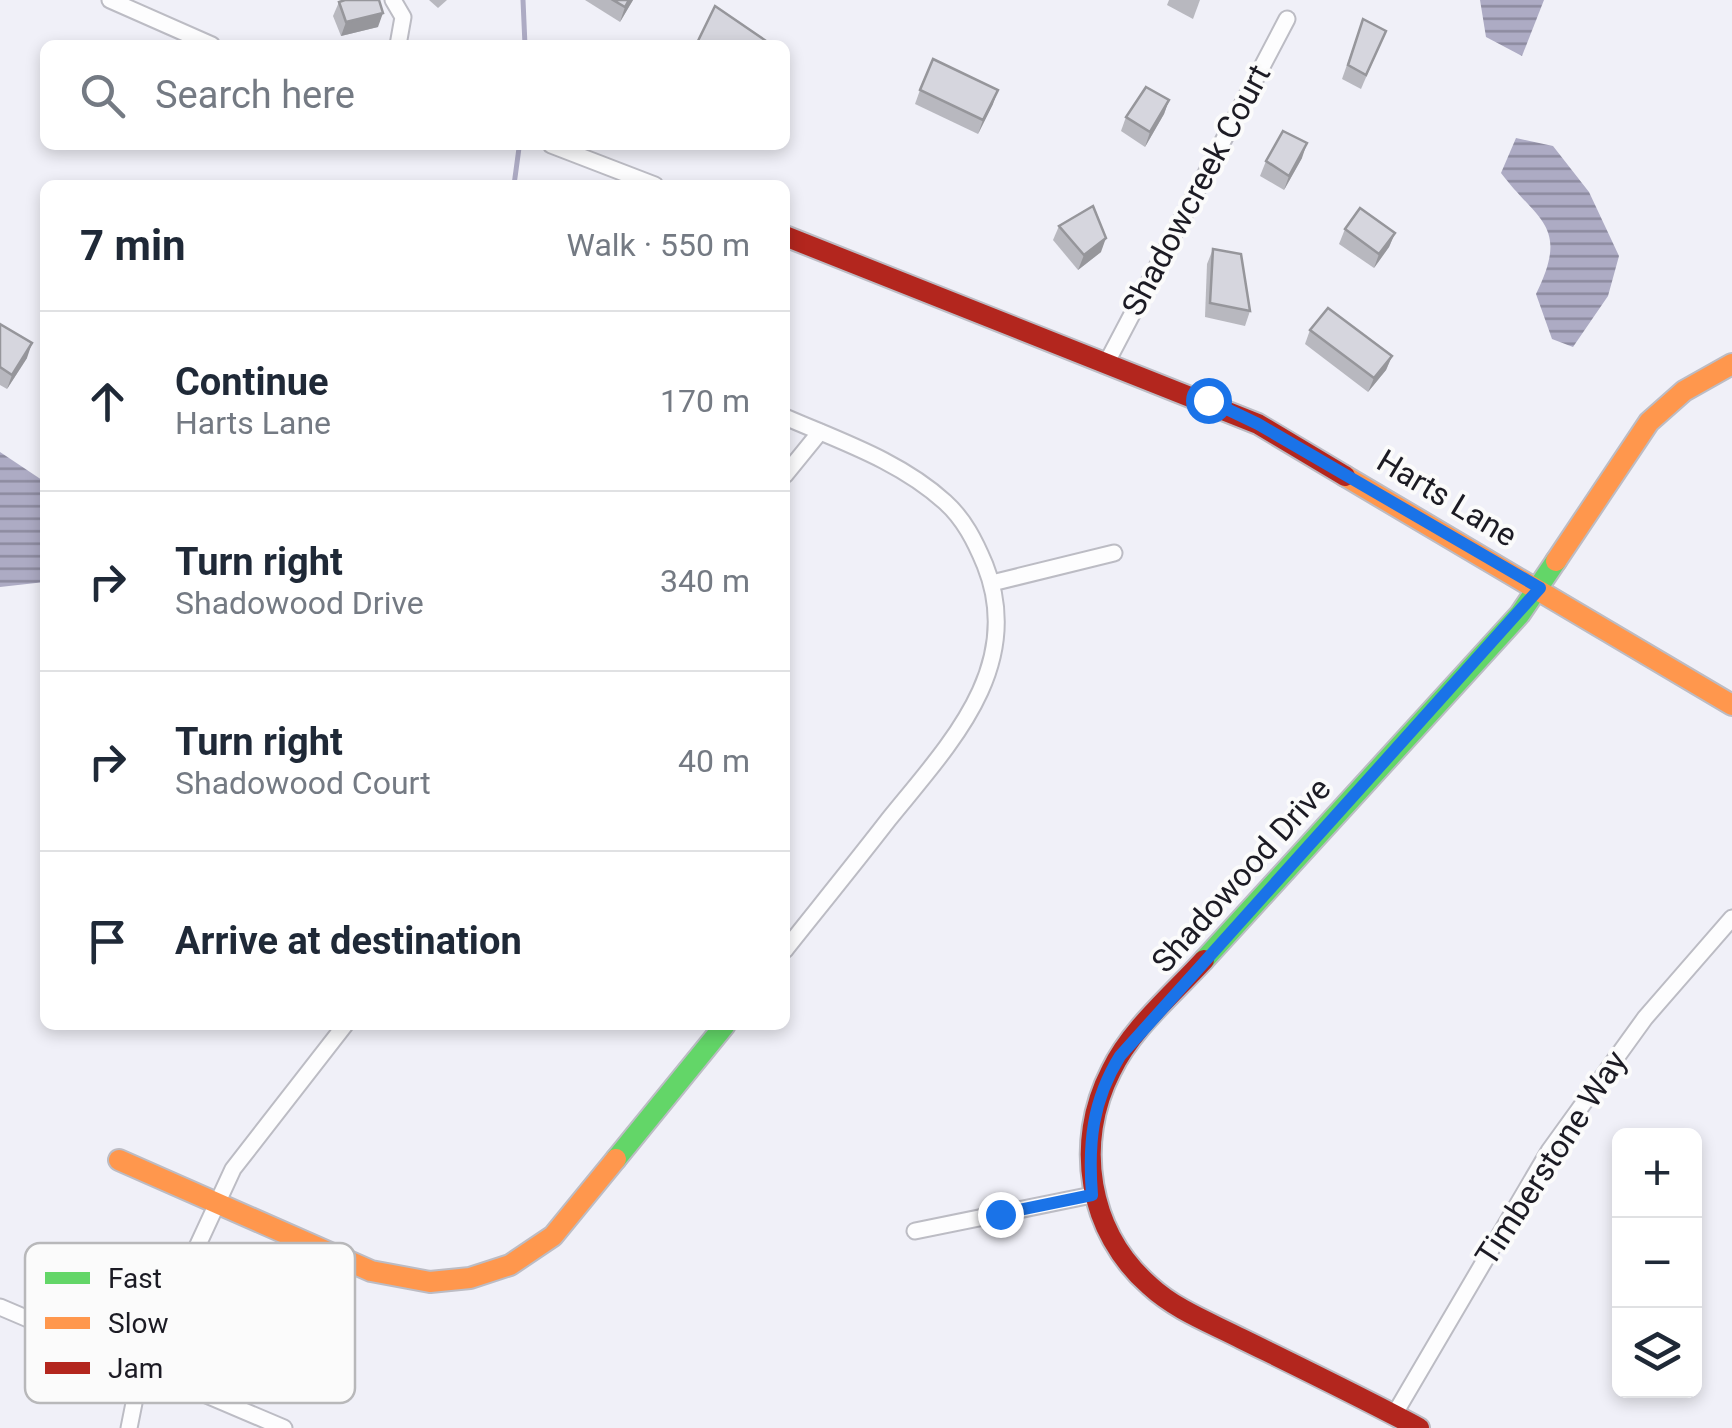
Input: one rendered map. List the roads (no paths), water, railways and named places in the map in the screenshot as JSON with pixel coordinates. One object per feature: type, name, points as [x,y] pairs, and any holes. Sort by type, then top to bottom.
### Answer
[{"type":"street","points":[[110,0],[201,40]]},
{"type":"street","points":[[394,0],[404,17],[399,40]]},
{"type":"street","name":"Shadowcreek Court","points":[[1107,362],[1287,20]]},
{"type":"street","points":[[564,150],[642,180]]},
{"type":"street","name":"Harts Lane","points":[[790,238],[1258,424],[1732,705]]},
{"type":"street","name":"Shadowood Drive","points":[[1419,1428],[1166,1298],[1127,1263],[1108,1235],[1092,1195],[1090,1135],[1103,1088],[1120,1056],[1540,588],[1610,474],[1649,422],[1684,390],[1732,364]]},
{"type":"street","points":[[790,419],[898,468],[944,500],[968,528],[992,583],[994,651],[970,716],[790,944]]},
{"type":"street","points":[[790,469],[820,432]]},
{"type":"street","points":[[992,583],[1114,553]]},
{"type":"street","name":"Timberstone Way","points":[[1394,1415],[1549,1152],[1645,1018],[1732,918]]},
{"type":"street","points":[[199,1243],[250,1142],[341,1030]]},
{"type":"street","points":[[355,1263],[389,1277],[443,1282],[496,1271],[534,1250],[566,1222],[721,1030]]},
{"type":"street","points":[[118,1160],[309,1243]]},
{"type":"street","points":[[915,1231],[1092,1195]]},
{"type":"street","points":[[0,1306],[25,1317]]},
{"type":"street","points":[[129,1428],[134,1403]]},
{"type":"street","points":[[225,1403],[284,1428]]},
{"type":"water","points":[[1480,0],[1544,0],[1522,56],[1486,37]]},
{"type":"water","points":[[1516,138],[1553,146],[1589,192],[1619,256],[1608,296],[1573,347],[1552,339],[1536,294],[1546,271],[1550,238],[1537,215],[1501,173]]},
{"type":"water","points":[[0,452],[40,479],[40,583],[0,587]]},
{"type":"waterway","points":[[523,0],[525,40]]},
{"type":"waterway","points":[[515,180],[519,150]]}]
